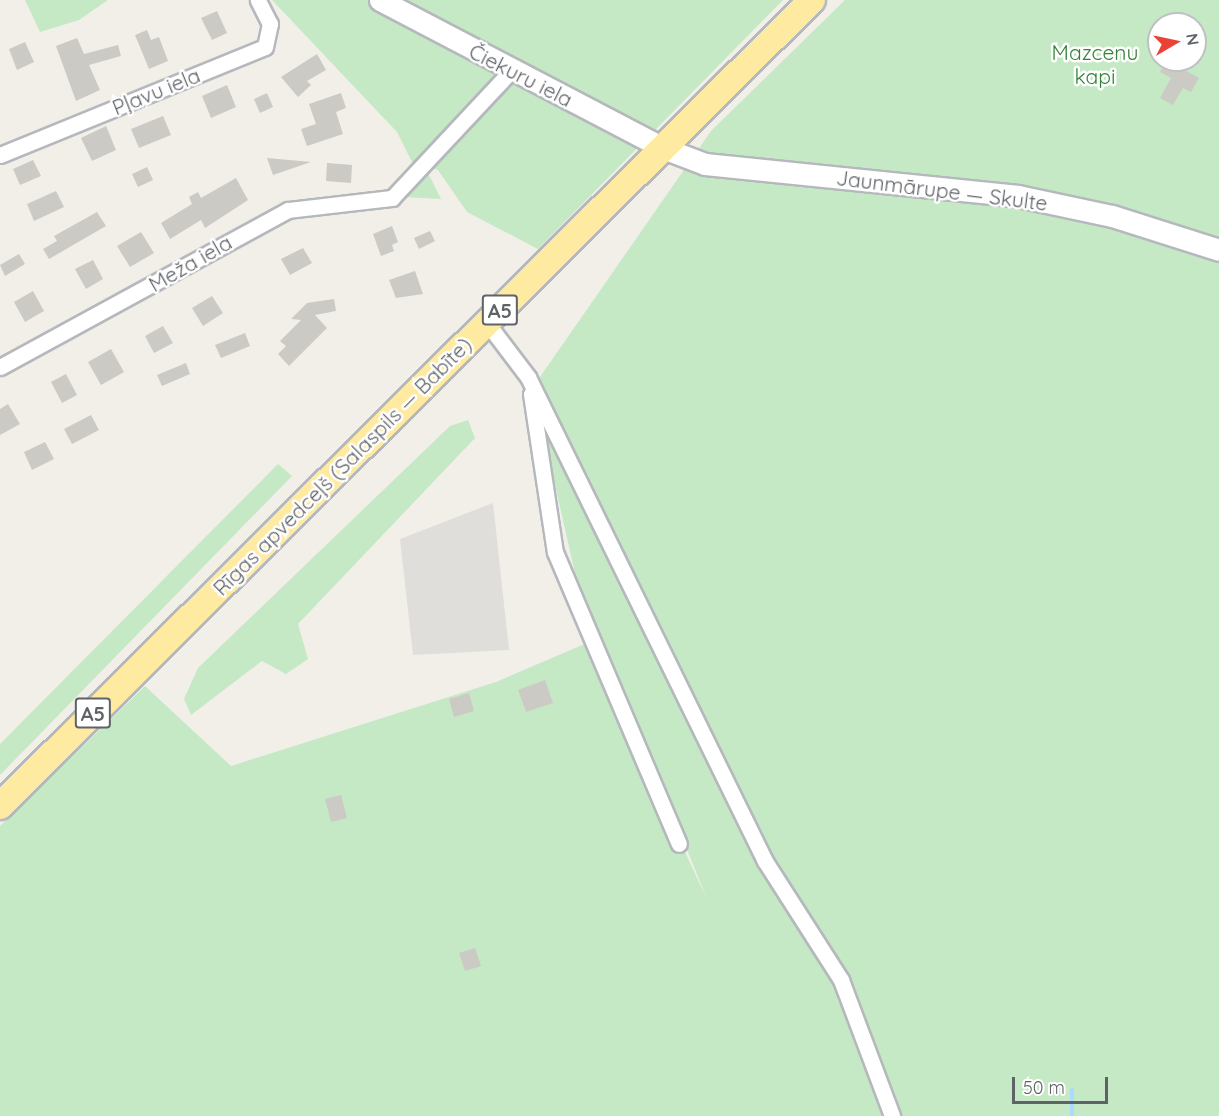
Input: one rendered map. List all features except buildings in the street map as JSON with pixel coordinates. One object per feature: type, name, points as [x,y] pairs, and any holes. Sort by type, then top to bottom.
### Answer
[{"type":"highway","name":"Rīgas apvedceļš (Salaspils — Babīte)","points":[[0,806],[812,0]]},
{"type":"main road","name":"Čiekuru iela","points":[[380,0],[511,71],[663,148]]},
{"type":"main road","name":"Jaunmārupe — Skulte","points":[[663,148],[736,169],[1018,196],[1112,216],[1219,250]]},
{"type":"street","name":"Pļavu iela","points":[[0,155],[265,46],[270,24],[258,0]]},
{"type":"street","name":"Meža iela","points":[[0,367],[288,210],[392,198],[511,71]]},
{"type":"street","points":[[487,322],[528,377],[765,861],[841,980],[892,1116]]},
{"type":"street","points":[[528,377],[555,552],[679,844]]},
{"type":"shaded area","points":[[493,503],[509,650],[413,655],[400,539]]},
{"type":"green space","points":[[25,0],[108,0],[79,20],[40,32]]},
{"type":"green space","points":[[272,0],[783,0],[538,249],[467,212],[438,170],[412,162],[397,132]]},
{"type":"green space","name":"Mazcenu kapi","points":[[845,0],[1219,0],[1219,1116],[0,1116],[0,826],[145,686],[231,766],[496,682],[587,643],[707,899],[607,652],[590,640],[533,387],[711,131]]},
{"type":"green space","points":[[427,171],[441,199],[405,197]]},
{"type":"green space","points":[[468,420],[475,438],[298,624],[308,659],[286,674],[262,661],[191,715],[184,699],[198,668],[450,426]]},
{"type":"green space","points":[[278,464],[292,476],[0,775],[0,744]]},
{"type":"waterway","points":[[1072,1090],[1072,1116]]}]
